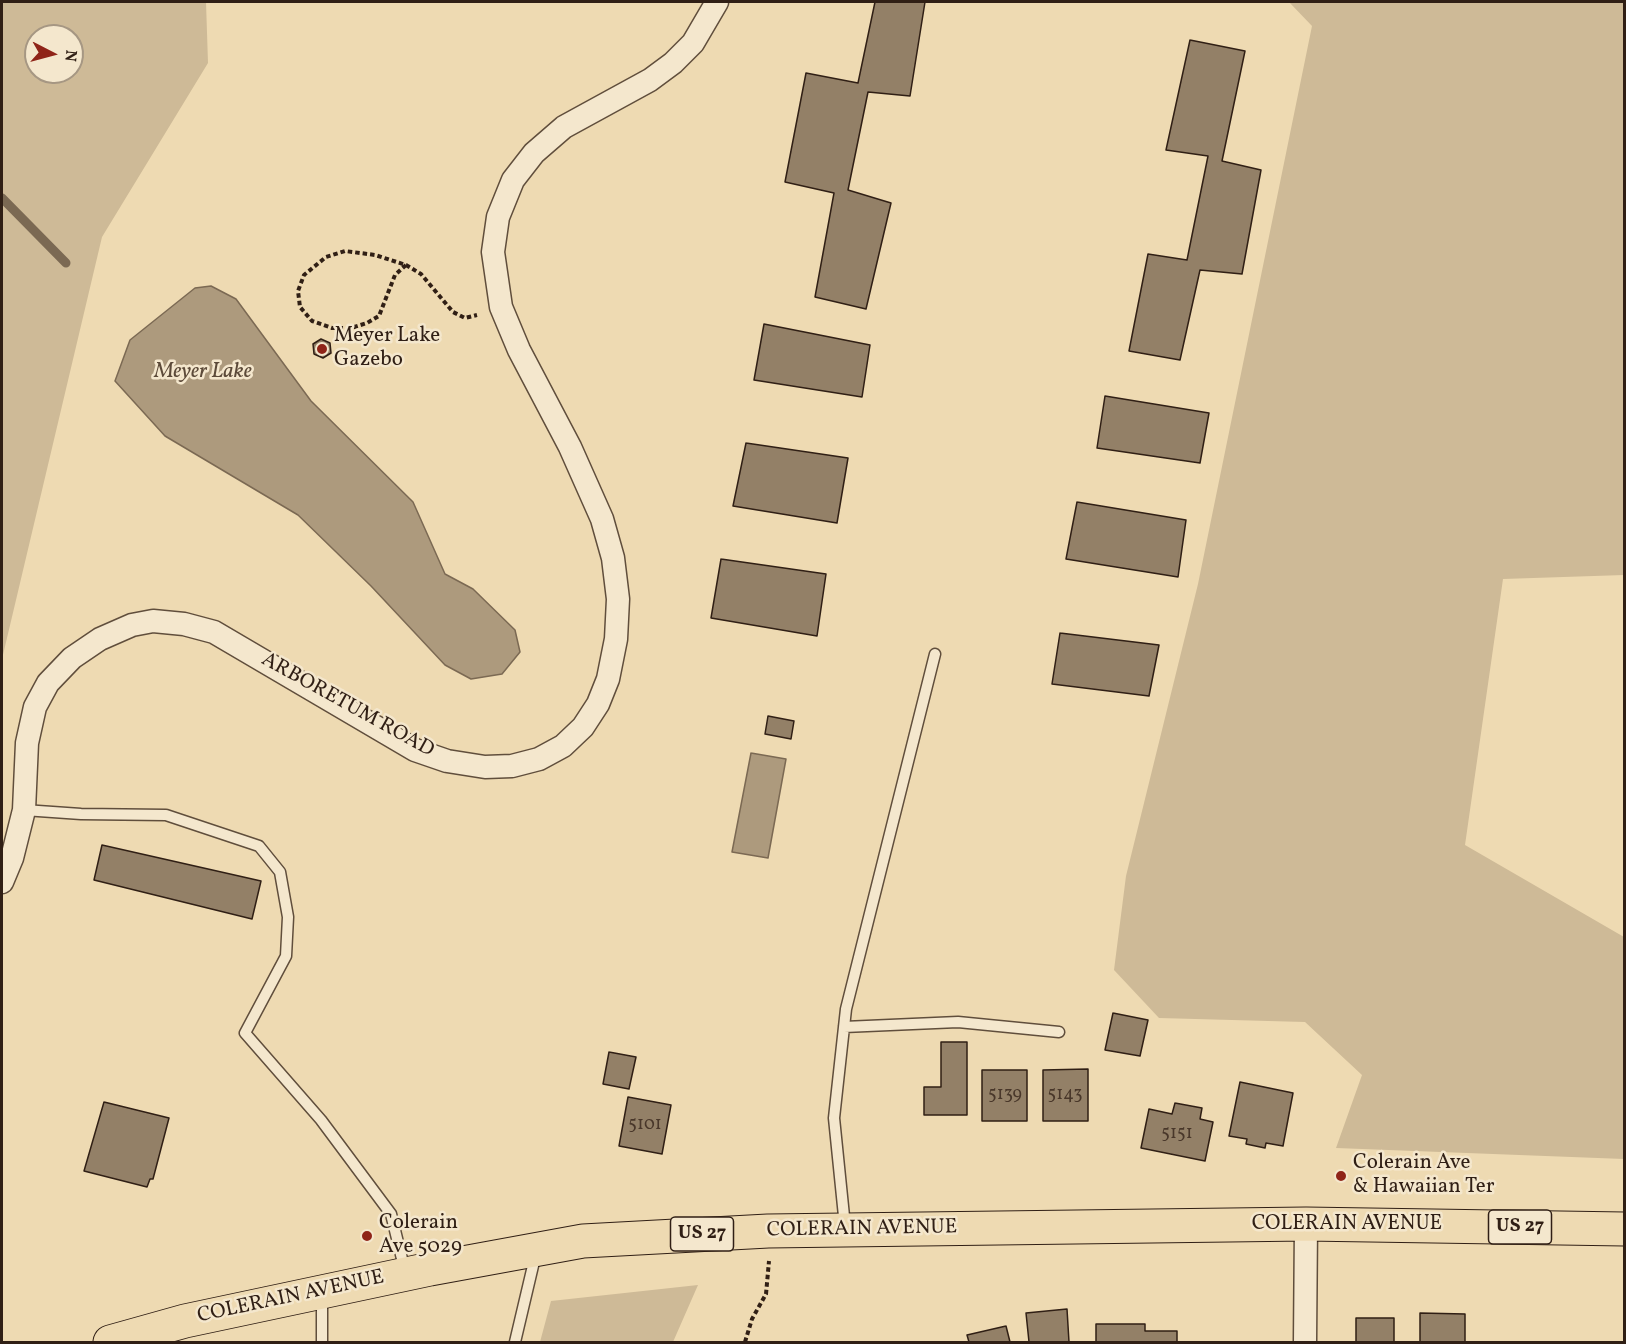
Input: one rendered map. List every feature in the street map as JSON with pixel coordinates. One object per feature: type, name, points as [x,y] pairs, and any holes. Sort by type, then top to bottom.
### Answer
[{"type":"main road","name":"COLERAIN AVENUE","points":[[110,1342],[185,1321],[406,1274],[583,1241],[768,1231],[1306,1224],[1624,1229]]},
{"type":"street","name":"ARBORETUM ROAD","points":[[2,882],[12,858],[24,810],[27,743],[35,707],[48,682],[72,658],[100,639],[132,625],[153,621],[184,624],[214,632],[415,750],[447,761],[485,767],[512,766],[539,759],[563,746],[583,727],[598,704],[608,679],[616,639],[618,599],[613,558],[602,519],[570,447],[519,350],[501,308],[492,252],[498,217],[513,180],[534,153],[554,135],[650,80],[673,63],[693,43],[717,2]]},
{"type":"street","points":[[1305,1342],[1306,1224]]},
{"type":"lane","points":[[845,1230],[834,1118],[844,1028],[867,918],[935,654]]},
{"type":"lane","points":[[24,810],[81,814],[166,815],[259,846],[280,872],[288,916],[286,956],[245,1034],[321,1120],[391,1214],[406,1274]]},
{"type":"lane","points":[[844,1028],[958,1022],[1059,1032]]},
{"type":"lane","points":[[516,1342],[537,1250]]},
{"type":"lane","points":[[322,1292],[322,1342]]},
{"type":"path","points":[[406,265],[395,275],[385,307],[379,316],[367,323],[351,328],[332,328],[312,321],[300,307],[298,291],[304,275],[326,257],[345,251],[375,255],[406,265],[421,274],[453,312],[465,318],[501,308]]},
{"type":"path","points":[[745,1342],[752,1320],[766,1294],[769,1267],[768,1231]]},
{"type":"shaded area","points":[[2,2],[206,2],[208,63],[102,237],[2,659]]},
{"type":"shaded area","points":[[1289,2],[1624,2],[1624,575],[1503,579],[1465,845],[1624,937],[1624,1159],[1336,1148],[1362,1075],[1305,1022],[1159,1018],[1114,970],[1126,876],[1198,584],[1312,26]]},
{"type":"shaded area","points":[[698,1285],[673,1342],[540,1342],[551,1301]]},
{"type":"water","name":"Meyer Lake","points":[[211,286],[236,299],[311,401],[413,502],[445,574],[473,589],[515,630],[520,652],[502,674],[471,679],[445,665],[371,586],[298,515],[165,436],[115,381],[130,340],[195,288]]},
{"type":"water","points":[[751,753],[786,759],[768,858],[732,852]]},
{"type":"building","points":[[875,2],[925,2],[910,96],[868,92],[848,190],[891,203],[866,309],[815,297],[834,193],[785,182],[806,73],[858,83]]},
{"type":"building","points":[[1190,40],[1245,51],[1222,161],[1261,170],[1242,274],[1200,270],[1180,360],[1129,351],[1148,254],[1187,260],[1208,156],[1166,150]]},
{"type":"building","points":[[764,324],[870,345],[862,397],[754,380]]},
{"type":"building","name":"Meyer Lake Gazebo","points":[[321,339],[330,343],[331,353],[323,358],[314,354],[313,344]]},
{"type":"building","points":[[1105,396],[1209,413],[1200,463],[1097,448]]},
{"type":"building","points":[[746,443],[848,458],[837,523],[733,506]]},
{"type":"building","points":[[1077,502],[1186,520],[1178,577],[1066,559]]},
{"type":"building","points":[[721,559],[826,574],[817,636],[711,618]]},
{"type":"building","points":[[1060,633],[1159,645],[1149,696],[1052,684]]},
{"type":"building","points":[[768,716],[794,721],[791,739],[765,734]]},
{"type":"building","points":[[102,845],[261,881],[252,919],[94,880]]},
{"type":"building","points":[[1113,1013],[1148,1020],[1140,1056],[1105,1050]]},
{"type":"building","points":[[941,1042],[967,1042],[967,1115],[924,1115],[924,1087],[941,1087]]},
{"type":"building","points":[[609,1052],[636,1057],[629,1089],[603,1084]]},
{"type":"building","points":[[1088,1069],[1088,1121],[1043,1121],[1043,1070]]},
{"type":"building","points":[[982,1070],[1027,1070],[1027,1121],[982,1121]]},
{"type":"building","points":[[1240,1082],[1293,1093],[1283,1146],[1266,1143],[1265,1148],[1246,1144],[1247,1139],[1229,1136]]},
{"type":"building","points":[[628,1097],[671,1105],[662,1154],[619,1146]]},
{"type":"building","points":[[104,1102],[169,1118],[153,1179],[150,1179],[147,1187],[84,1171]]},
{"type":"building","points":[[1175,1103],[1202,1108],[1200,1119],[1213,1122],[1205,1161],[1141,1148],[1149,1109],[1172,1114]]},
{"type":"building","points":[[1067,1309],[1069,1342],[1029,1342],[1026,1313]]},
{"type":"building","points":[[1420,1313],[1465,1314],[1465,1342],[1420,1342]]},
{"type":"building","points":[[1356,1318],[1394,1318],[1394,1342],[1356,1342]]},
{"type":"building","points":[[1096,1324],[1145,1324],[1145,1331],[1177,1331],[1177,1342],[1096,1342]]},
{"type":"building","points":[[1006,1326],[1010,1342],[969,1342],[967,1335]]},
{"type":"waterway","points":[[2,198],[66,263]]},
{"type":"place","name":"Meyer Lake Gazebo","points":[[322,349]]},
{"type":"place","name":"Colerain Ave & Hawaiian Ter","points":[[1341,1176]]},
{"type":"place","name":"Colerain Ave 5029","points":[[367,1236]]}]
